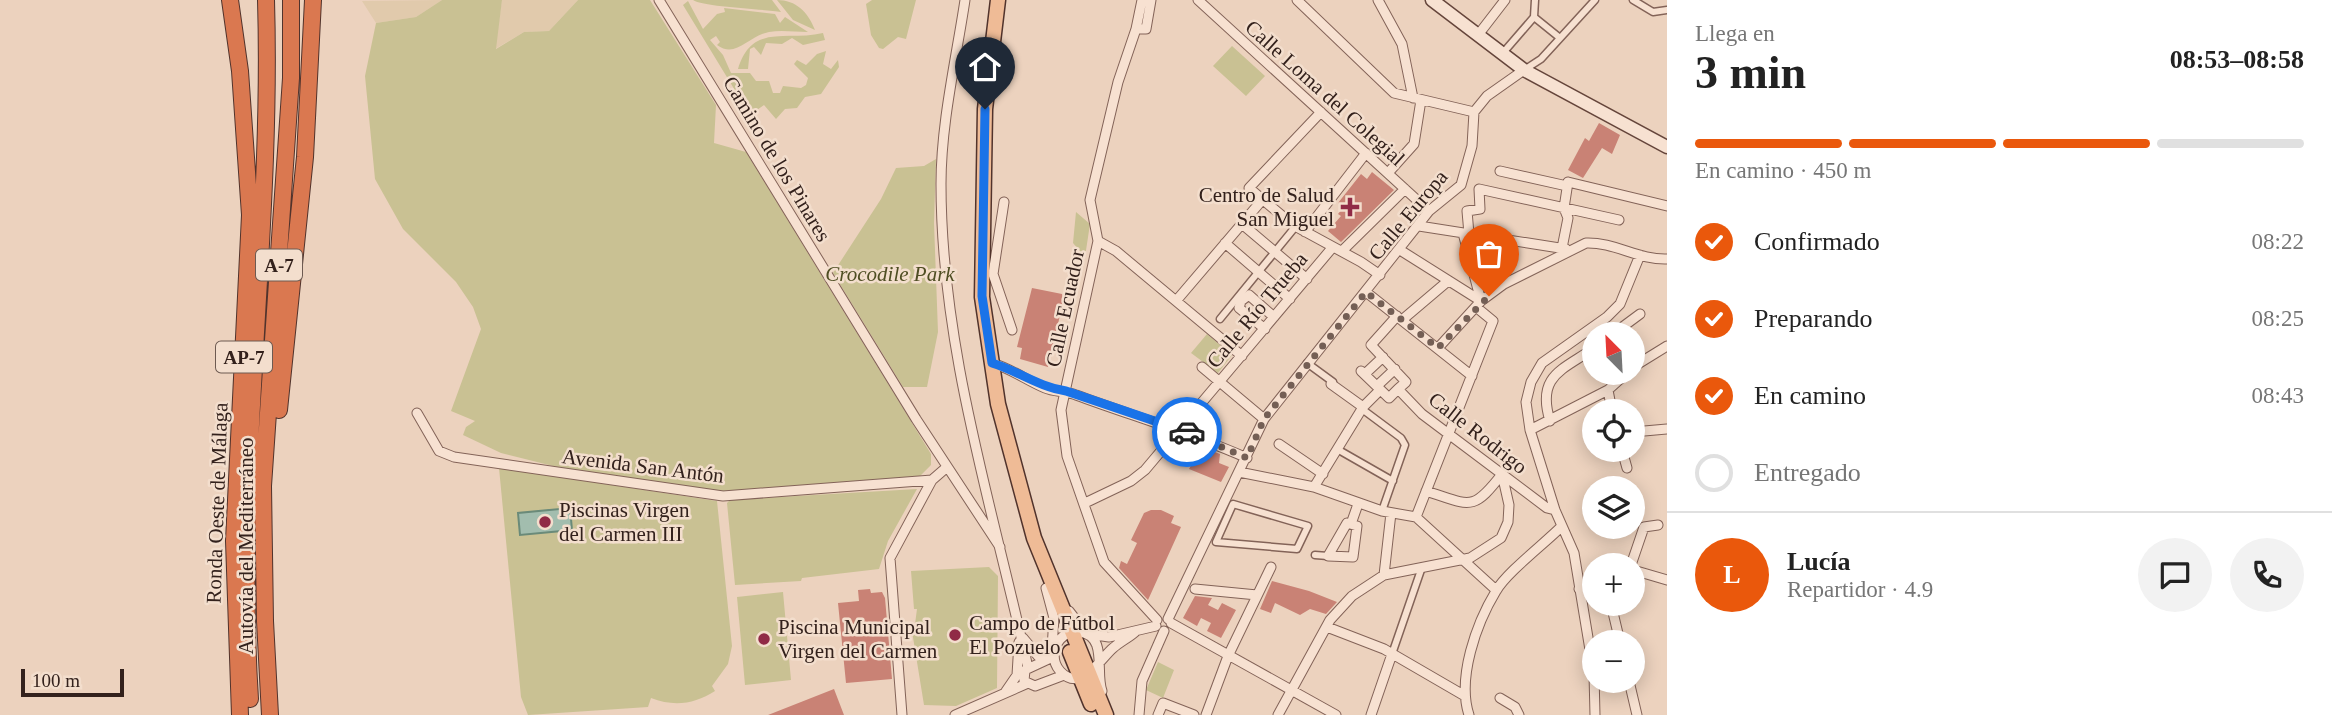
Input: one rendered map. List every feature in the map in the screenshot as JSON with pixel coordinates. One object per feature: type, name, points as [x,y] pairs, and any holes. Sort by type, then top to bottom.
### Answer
[{"type":"highway","name":"Ronda Oeste de Málaga","points":[[230,0],[240,71],[251,253],[234,541],[240,715]]},
{"type":"highway","name":"Autovía del Mediterráneo","points":[[251,715],[245,565],[263,242],[268,82],[266,0]]},
{"type":"highway","name":"Autovía del Mediterráneo","points":[[271,715],[265,621],[263,486],[290,90],[291,0]]},
{"type":"highway","name":"AP-7","points":[[265,530],[305,157],[313,0]]},
{"type":"main road","points":[[989,0],[978,107],[975,297],[991,406],[1026,541],[1046,589],[1077,632]]},
{"type":"main road","points":[[998,0],[985,109],[982,283],[992,363],[1011,459],[1034,538],[1077,632],[1080,673],[1096,715]]},
{"type":"main road","points":[[1432,0],[1524,70],[1667,148]]},
{"type":"main road","points":[[1647,137],[1667,142]]},
{"type":"main road","points":[[1080,673],[1106,715]]},
{"type":"street","name":"Camino de los Pinares","points":[[659,0],[947,467],[1001,548]]},
{"type":"street","points":[[965,0],[948,115],[942,196],[957,356],[1020,634],[1030,667],[1041,673],[1041,682]]},
{"type":"street","points":[[1142,0],[1136,29],[1146,29],[1151,0]]},
{"type":"street","name":"Calle Loma del Colegial","points":[[1198,0],[1430,211]]},
{"type":"street","points":[[1297,0],[1394,93],[1474,112],[1487,96],[1541,59],[1595,0]]},
{"type":"street","points":[[1378,0],[1402,44],[1417,99],[1414,144],[1388,173]]},
{"type":"street","points":[[1478,35],[1505,0]]},
{"type":"street","points":[[1502,54],[1534,17],[1535,0]]},
{"type":"street","points":[[1633,0],[1653,12],[1667,10]]},
{"type":"street","points":[[1534,17],[1560,38]]},
{"type":"street","name":"Calle Ecuador","points":[[1136,29],[1118,82],[1090,200],[1098,241],[1062,410],[1068,456],[1104,562],[1164,624],[1336,715]]},
{"type":"street","points":[[1321,112],[1250,188],[1296,226],[1380,275]]},
{"type":"street","name":"Calle Europa","points":[[1139,715],[1142,681],[1164,624],[1264,419],[1430,211],[1461,185],[1472,146],[1474,112]]},
{"type":"street","points":[[1306,232],[1366,153]]},
{"type":"street","points":[[1500,171],[1567,186]]},
{"type":"street","points":[[1566,249],[1568,218],[1564,208],[1568,182],[1667,206]]},
{"type":"street","points":[[1342,251],[1405,189]]},
{"type":"street","points":[[1479,304],[1466,234],[1467,211],[1480,209],[1479,189],[1619,220]]},
{"type":"street","points":[[1176,301],[1263,199]]},
{"type":"street","points":[[1004,202],[993,274],[1012,330]]},
{"type":"street","points":[[1242,223],[1307,278]]},
{"type":"street","points":[[1220,319],[1296,226]]},
{"type":"street","points":[[1419,226],[1566,249]]},
{"type":"street","points":[[1493,237],[1504,284]]},
{"type":"street","points":[[1098,241],[1116,251],[1242,356]]},
{"type":"street","points":[[1225,243],[1290,299]]},
{"type":"street","points":[[1438,348],[1479,304],[1504,284],[1566,249],[1586,243],[1599,243],[1640,255],[1667,259]]},
{"type":"street","name":"Calle Río Trueba","points":[[1085,503],[1131,481],[1145,470],[1332,248]]},
{"type":"street","points":[[1400,250],[1479,304],[1493,321],[1416,517]]},
{"type":"street","points":[[1595,715],[1594,674],[1574,553],[1555,510],[1530,430],[1526,402],[1531,382],[1542,363],[1607,317],[1620,304],[1640,255]]},
{"type":"street","points":[[1314,487],[1362,408],[1395,369],[1371,345],[1399,318],[1448,281]]},
{"type":"street","points":[[1366,292],[1472,376]]},
{"type":"street","points":[[1265,329],[1239,308],[1241,301],[1249,295],[1275,317]]},
{"type":"street","points":[[1629,322],[1640,314]]},
{"type":"street","points":[[1645,360],[1667,346]]},
{"type":"street","points":[[1550,421],[1545,401],[1553,374],[1582,356]]},
{"type":"street","points":[[1383,357],[1364,371],[1389,398],[1398,389]]},
{"type":"street","points":[[992,363],[1012,369],[1047,388],[1066,391],[1179,430],[1247,458]]},
{"type":"street","points":[[1307,363],[1404,442],[1405,448],[1393,481],[1387,512],[1384,575]]},
{"type":"street","points":[[1202,367],[1264,419]]},
{"type":"street","points":[[995,384],[1012,369]]},
{"type":"street","name":"Calle Rodrigo","points":[[1395,369],[1406,382],[1398,389],[1422,414],[1547,508],[1555,510]]},
{"type":"street","points":[[1530,430],[1614,385]]},
{"type":"street","points":[[1608,390],[1610,399]]},
{"type":"street","name":"Avenida San Antón","points":[[417,413],[439,451],[454,457],[723,496],[932,480]]},
{"type":"street","points":[[1645,431],[1667,429]]},
{"type":"street","points":[[1279,444],[1323,474]]},
{"type":"street","points":[[1338,449],[1393,481]]},
{"type":"street","points":[[1625,462],[1627,468]]},
{"type":"street","points":[[909,715],[901,715],[890,558],[932,480],[947,467]]},
{"type":"street","points":[[1239,472],[1314,487],[1387,512],[1416,517],[1496,590]]},
{"type":"street","points":[[1426,491],[1472,504],[1481,500],[1502,474]]},
{"type":"street","points":[[1278,715],[1327,627],[1352,596],[1384,575],[1461,559],[1488,549],[1501,538],[1508,522],[1509,505],[1502,474]]},
{"type":"street","points":[[1351,524],[1358,503]]},
{"type":"street","points":[[1233,504],[1308,526],[1297,549],[1216,542],[1233,504]]},
{"type":"street","points":[[1315,555],[1328,556],[1353,557],[1357,526],[1347,523],[1328,556]]},
{"type":"street","points":[[1636,553],[1644,527],[1658,525]]},
{"type":"street","points":[[1469,715],[1465,696],[1472,646],[1496,590],[1561,527]]},
{"type":"street","points":[[1371,715],[1422,566]]},
{"type":"street","points":[[1206,715],[1228,656],[1271,567]]},
{"type":"street","points":[[1645,572],[1667,580]]},
{"type":"street","points":[[1046,589],[1054,618],[1054,657]]},
{"type":"street","points":[[1195,589],[1257,595]]},
{"type":"street","points":[[1054,657],[1056,645],[1077,632],[1109,637],[1164,624]]},
{"type":"street","points":[[1327,627],[1392,654],[1465,696]]},
{"type":"street","points":[[1077,632],[1097,644],[1080,673]]},
{"type":"street","points":[[955,715],[1026,684],[1035,686],[1041,682],[1080,673],[1135,632]]},
{"type":"street","points":[[1020,634],[1038,656],[1054,657],[1100,685],[1112,715]]},
{"type":"street","points":[[1003,695],[1017,675],[1020,634]]},
{"type":"street","points":[[1026,684],[1023,676],[1030,667],[1054,657]]},
{"type":"street","points":[[1632,693],[1637,715]]},
{"type":"street","points":[[1500,698],[1515,707],[1519,715]]},
{"type":"street","points":[[1158,715],[1163,703],[1194,715]]},
{"type":"shaded area","points":[[442,0],[416,17],[376,23],[362,1]]},
{"type":"shaded area","points":[[502,0],[578,0],[549,31],[524,32],[495,49]]},
{"type":"shaded area","name":"Piscinas Virgen del Carmen III","points":[[570,508],[572,530],[520,535],[518,513]]},
{"type":"green space","points":[[442,0],[502,0],[496,49],[524,32],[549,31],[578,0],[650,0],[716,105],[714,143],[746,152],[931,454],[931,465],[919,477],[725,493],[569,470],[501,453],[463,435],[466,427],[475,421],[451,411],[481,329],[473,307],[456,282],[403,229],[375,179],[365,76],[376,23],[416,17]]},
{"type":"green space","points":[[693,0],[772,0],[781,12],[720,6]]},
{"type":"green space","points":[[777,0],[790,2],[800,8],[815,30],[793,20]]},
{"type":"green space","points":[[872,0],[916,0],[906,39],[898,37],[883,49],[879,48],[871,35],[866,4]]},
{"type":"green space","points":[[688,1],[703,29],[717,14],[725,12],[724,8],[775,14],[780,23],[785,17],[808,32],[769,32],[730,49],[717,45],[720,42],[716,36],[710,40],[723,55],[731,73],[750,73],[756,81],[769,81],[773,93],[780,93],[783,86],[801,88],[806,85],[808,78],[794,64],[797,60],[806,65],[817,54],[826,51],[823,64],[831,69],[838,60],[839,67],[821,94],[805,97],[797,108],[785,109],[776,119],[764,105],[750,115],[683,5]]},
{"type":"green space","points":[[823,33],[825,40],[803,45],[792,38],[782,44],[766,43],[761,55],[754,47],[750,49],[748,69],[738,69],[744,54],[752,45],[762,39]]},
{"type":"green space","points":[[1232,46],[1265,76],[1246,96],[1213,66]]},
{"type":"green space","name":"Crocodile Park","points":[[936,159],[934,223],[938,332],[927,387],[903,387],[833,273],[881,199],[896,168],[924,166]]},
{"type":"green space","points":[[1076,212],[1090,224],[1085,257],[1073,243]]},
{"type":"green space","points":[[1207,334],[1232,355],[1218,373],[1191,353]]},
{"type":"green space","points":[[499,468],[717,501],[732,646],[728,664],[712,686],[715,691],[684,703],[668,703],[651,698],[648,707],[528,715],[521,697]]},
{"type":"green space","points":[[917,489],[888,541],[879,569],[802,578],[801,581],[735,585],[727,503],[730,500]]},
{"type":"green space","name":"Campo de Fútbol El Pozuelo","points":[[989,567],[998,576],[997,688],[956,706],[924,705],[911,625],[915,624],[917,609],[914,609],[911,571]]},
{"type":"green space","name":"Piscina Municipal Virgen del Carmen","points":[[783,592],[791,680],[745,685],[737,597]]},
{"type":"green space","points":[[1158,662],[1174,670],[1163,698],[1146,690]]},
{"type":"building","points":[[1599,123],[1620,135],[1612,154],[1602,148],[1583,178],[1568,170],[1585,138],[1589,141]]},
{"type":"building","name":"Centro de Salud San Miguel","points":[[1372,172],[1394,190],[1341,242],[1328,231],[1341,216],[1338,214],[1343,208],[1338,203],[1361,174],[1367,179]]},
{"type":"building","points":[[1032,288],[1062,294],[1064,298],[1048,367],[1020,359],[1022,348],[1017,347]]},
{"type":"building","points":[[1202,447],[1220,454],[1219,463],[1229,467],[1221,482],[1189,469]]},
{"type":"building","points":[[1161,510],[1174,516],[1171,523],[1181,527],[1148,600],[1119,568],[1121,561],[1127,564],[1137,543],[1131,540],[1144,513]]},
{"type":"building","points":[[1272,581],[1337,602],[1326,614],[1310,609],[1300,615],[1275,603],[1271,613],[1260,609]]},
{"type":"building","points":[[870,589],[871,593],[882,592],[885,598],[892,679],[846,683],[838,603],[859,601],[858,590]]},
{"type":"building","points":[[1195,596],[1212,598],[1208,605],[1218,610],[1222,603],[1236,610],[1221,638],[1207,631],[1211,623],[1201,618],[1197,626],[1183,618]]},
{"type":"building","points":[[834,689],[844,715],[768,715]]},
{"type":"way so far","points":[[1187,432],[1247,458],[1264,419],[1366,292],[1438,348],[1481,301],[1489,296]]},
{"type":"place","name":"Centro de Salud San Miguel","points":[[1350,207]]},
{"type":"place","name":"Piscinas Virgen del Carmen III","points":[[545,522]]},
{"type":"place","name":"Campo de Fútbol El Pozuelo","points":[[955,635]]},
{"type":"place","name":"Piscina Municipal Virgen del Carmen","points":[[764,639]]},
{"type":"route","points":[[985,109],[982,296],[992,363],[1012,369],[1047,388],[1066,391],[1158,425],[1187,432]]}]
